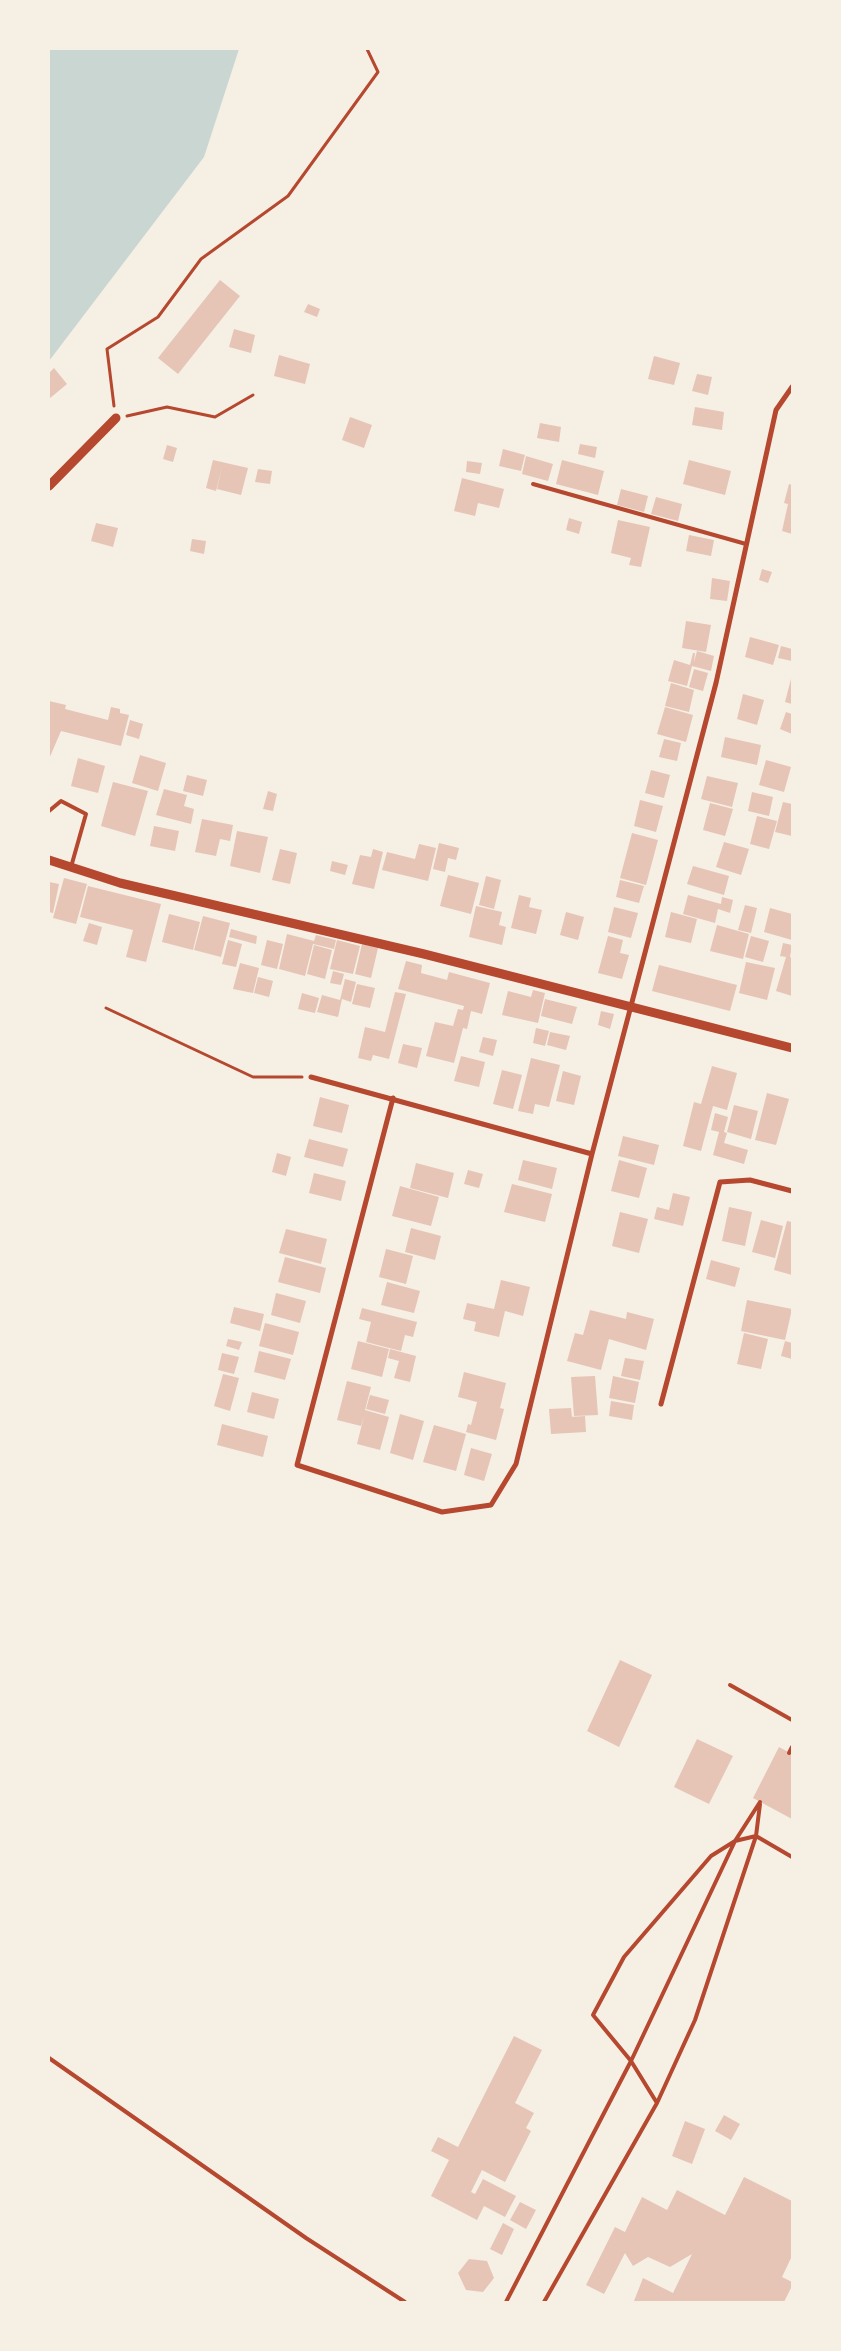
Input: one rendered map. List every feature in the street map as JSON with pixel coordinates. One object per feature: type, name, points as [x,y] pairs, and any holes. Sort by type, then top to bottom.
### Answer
[{"type":"street","points":[[393,1098],[297,1465],[442,1512],[491,1505],[516,1464],[592,1154],[716,683],[776,410],[792,387]]},
{"type":"street","points":[[49,486],[116,418]]},
{"type":"street","points":[[49,860],[120,883],[378,943],[792,1048]]},
{"type":"street","points":[[311,1077],[592,1154]]},
{"type":"street","points":[[661,1404],[720,1182],[750,1180],[792,1191]]},
{"type":"lane","points":[[533,484],[746,544]]},
{"type":"lane","points":[[49,811],[61,802],[86,814],[71,867]]},
{"type":"lane","points":[[730,1685],[792,1720]]},
{"type":"lane","points":[[789,1753],[792,1747]]},
{"type":"lane","points":[[506,2302],[631,2061],[736,1841],[760,1802],[756,1836],[695,2020],[657,2103],[544,2302]]},
{"type":"lane","points":[[657,2103],[631,2061],[593,2015],[624,1956],[711,1856],[736,1841],[756,1836],[792,1857]]},
{"type":"lane","points":[[49,2058],[306,2238],[406,2302]]},
{"type":"path","points":[[253,395],[215,417],[168,407],[116,418],[108,350],[158,316],[201,260],[288,196],[378,72],[367,49]]},
{"type":"path","points":[[106,1008],[253,1077],[311,1077]]},
{"type":"shaded area","points":[[49,49],[239,49],[204,157],[49,361]]},
{"type":"building","points":[[220,280],[240,296],[178,374],[158,358]]},
{"type":"building","points":[[308,304],[320,309],[317,317],[304,312]]},
{"type":"building","points":[[234,329],[255,335],[251,353],[229,347]]},
{"type":"building","points":[[279,355],[310,364],[305,384],[274,376]]},
{"type":"building","points":[[654,356],[680,363],[674,385],[648,379]]},
{"type":"building","points":[[54,368],[67,384],[49,399],[49,373]]},
{"type":"building","points":[[697,374],[712,377],[708,395],[692,391]]},
{"type":"building","points":[[695,407],[724,412],[722,430],[692,425]]},
{"type":"building","points":[[350,417],[372,425],[364,448],[342,440]]},
{"type":"building","points":[[540,423],[561,427],[559,442],[537,438]]},
{"type":"building","points":[[580,444],[597,447],[595,458],[578,454]]},
{"type":"building","points":[[167,445],[177,448],[173,462],[163,459]]},
{"type":"building","points":[[503,449],[525,455],[521,471],[499,466]]},
{"type":"building","points":[[526,456],[553,464],[548,481],[522,474]]},
{"type":"building","points":[[213,460],[248,468],[241,495],[217,489],[222,467],[216,491],[206,488]]},
{"type":"building","points":[[562,460],[604,471],[598,495],[556,484]]},
{"type":"building","points":[[689,460],[731,471],[725,495],[683,484]]},
{"type":"building","points":[[467,461],[482,463],[480,474],[466,472]]},
{"type":"building","points":[[258,469],[272,471],[270,484],[255,482]]},
{"type":"building","points":[[462,478],[504,489],[499,508],[478,503],[475,516],[454,511]]},
{"type":"building","points":[[789,484],[792,485],[792,534],[782,531],[788,504],[784,503]]},
{"type":"building","points":[[621,489],[648,496],[644,512],[617,505]]},
{"type":"building","points":[[656,497],[682,504],[678,521],[651,514]]},
{"type":"building","points":[[569,518],[582,522],[579,534],[566,530]]},
{"type":"building","points":[[618,520],[650,527],[641,567],[629,565],[631,558],[611,553]]},
{"type":"building","points":[[96,523],[118,528],[113,547],[91,541]]},
{"type":"building","points":[[689,535],[714,540],[711,556],[686,551]]},
{"type":"building","points":[[192,539],[206,541],[204,554],[190,551]]},
{"type":"building","points":[[762,569],[772,572],[768,583],[759,580]]},
{"type":"building","points":[[712,578],[730,581],[727,601],[710,599]]},
{"type":"building","points":[[686,621],[711,625],[706,652],[682,648]]},
{"type":"building","points":[[750,637],[779,645],[773,665],[745,657]]},
{"type":"building","points":[[781,646],[792,649],[792,661],[778,658]]},
{"type":"building","points":[[697,651],[714,656],[711,671],[692,666],[687,686],[668,681],[674,660],[690,665],[693,653],[695,653],[694,662]]},
{"type":"building","points":[[694,669],[708,673],[703,691],[689,687]]},
{"type":"building","points":[[792,675],[792,704],[785,702]]},
{"type":"building","points":[[671,683],[694,690],[689,712],[665,706]]},
{"type":"building","points":[[743,694],[764,700],[757,725],[737,719]]},
{"type":"building","points":[[49,701],[66,705],[65,709],[108,720],[111,707],[120,709],[120,713],[129,715],[121,746],[61,731],[49,759]]},
{"type":"building","points":[[665,707],[693,715],[686,742],[657,734]]},
{"type":"building","points":[[786,712],[792,714],[792,734],[780,729]]},
{"type":"building","points":[[130,720],[143,724],[139,739],[126,735]]},
{"type":"building","points":[[725,737],[761,745],[757,765],[721,757]]},
{"type":"building","points":[[664,739],[681,743],[677,761],[659,757]]},
{"type":"building","points":[[140,755],[166,763],[158,791],[132,783]]},
{"type":"building","points":[[78,758],[105,766],[98,793],[71,786]]},
{"type":"building","points":[[766,760],[791,767],[784,792],[759,785]]},
{"type":"building","points":[[651,770],[670,775],[664,798],[645,793]]},
{"type":"building","points":[[187,775],[207,780],[203,796],[183,791]]},
{"type":"building","points":[[707,776],[738,783],[732,807],[701,799]]},
{"type":"building","points":[[113,782],[148,791],[135,836],[101,826]]},
{"type":"building","points":[[164,789],[187,795],[184,806],[194,809],[191,824],[156,815]]},
{"type":"building","points":[[268,791],[277,794],[273,811],[263,809]]},
{"type":"building","points":[[752,792],[773,797],[769,816],[748,811]]},
{"type":"building","points":[[640,800],[663,806],[656,832],[634,826]]},
{"type":"building","points":[[783,802],[792,804],[792,836],[775,832]]},
{"type":"building","points":[[710,803],[733,809],[725,836],[703,830]]},
{"type":"building","points":[[757,816],[777,821],[769,849],[750,844]]},
{"type":"building","points":[[202,819],[233,825],[230,841],[220,839],[216,856],[195,852]]},
{"type":"building","points":[[154,826],[179,831],[175,851],[150,846]]},
{"type":"building","points":[[237,831],[268,837],[260,873],[230,866]]},
{"type":"building","points":[[632,833],[658,840],[646,885],[620,878]]},
{"type":"building","points":[[724,842],[749,849],[741,875],[716,867]]},
{"type":"building","points":[[439,843],[459,848],[456,860],[448,858],[445,872],[433,869]]},
{"type":"building","points":[[419,844],[436,848],[428,881],[382,870],[387,852],[415,859]]},
{"type":"building","points":[[280,849],[297,853],[290,884],[272,880]]},
{"type":"building","points":[[373,849],[383,852],[374,889],[352,884],[360,855],[371,857]]},
{"type":"building","points":[[332,861],[348,865],[345,875],[330,871]]},
{"type":"building","points":[[693,866],[729,876],[724,895],[687,884]]},
{"type":"building","points":[[448,875],[479,883],[471,914],[440,906]]},
{"type":"building","points":[[486,876],[501,880],[494,909],[479,905]]},
{"type":"building","points":[[64,878],[87,884],[76,924],[53,918]]},
{"type":"building","points":[[620,880],[644,886],[639,903],[616,897]]},
{"type":"building","points":[[49,882],[59,884],[53,913],[49,912]]},
{"type":"building","points":[[88,886],[161,904],[146,962],[126,957],[133,930],[80,917]]},
{"type":"building","points":[[519,895],[531,898],[529,907],[542,910],[536,934],[511,928]]},
{"type":"building","points":[[688,895],[721,904],[722,897],[733,900],[730,913],[718,909],[715,923],[683,914]]},
{"type":"building","points":[[745,905],[757,908],[751,933],[738,930]]},
{"type":"building","points":[[476,906],[502,912],[499,925],[506,927],[502,945],[469,937]]},
{"type":"building","points":[[614,907],[638,913],[631,938],[608,932]]},
{"type":"building","points":[[770,908],[792,914],[792,940],[764,932]]},
{"type":"building","points":[[566,912],[584,917],[578,940],[560,935]]},
{"type":"building","points":[[671,912],[697,919],[691,943],[665,937]]},
{"type":"building","points":[[169,914],[200,922],[193,950],[162,942]]},
{"type":"building","points":[[203,916],[230,923],[221,957],[194,950]]},
{"type":"building","points":[[89,923],[102,927],[97,945],[83,941]]},
{"type":"building","points":[[717,925],[749,934],[743,959],[710,951]]},
{"type":"building","points":[[231,929],[257,936],[256,944],[229,937]]},
{"type":"building","points":[[287,934],[314,941],[316,935],[336,940],[334,949],[313,944],[305,976],[279,969]]},
{"type":"building","points":[[608,936],[623,940],[620,953],[629,955],[622,979],[598,973]]},
{"type":"building","points":[[751,936],[769,941],[763,962],[745,957]]},
{"type":"building","points":[[228,940],[242,944],[236,967],[222,964]]},
{"type":"building","points":[[267,940],[283,944],[277,969],[261,965]]},
{"type":"building","points":[[337,940],[360,946],[353,974],[330,969]]},
{"type":"building","points":[[783,943],[792,945],[790,957],[792,958],[792,996],[776,991],[786,957],[780,956]]},
{"type":"building","points":[[362,944],[378,948],[371,978],[355,974]]},
{"type":"building","points":[[314,945],[332,950],[325,979],[307,974]]},
{"type":"building","points":[[406,961],[422,965],[421,973],[447,980],[449,972],[490,983],[482,1014],[471,1011],[467,1029],[463,1028],[454,1063],[426,1056],[435,1022],[453,1026],[458,1009],[463,1010],[464,1006],[398,989]]},
{"type":"building","points":[[746,962],[775,968],[767,1000],[739,993]]},
{"type":"building","points":[[240,963],[259,968],[253,993],[233,989]]},
{"type":"building","points":[[659,965],[737,985],[730,1011],[652,991]]},
{"type":"building","points":[[333,971],[344,974],[341,985],[330,983]]},
{"type":"building","points":[[258,977],[273,981],[269,997],[254,993]]},
{"type":"building","points":[[345,979],[356,982],[351,1002],[342,999],[338,1017],[317,1012],[322,995],[340,1000]]},
{"type":"building","points":[[357,984],[375,988],[370,1008],[352,1004]]},
{"type":"building","points":[[533,990],[545,993],[538,1023],[502,1015],[508,991],[531,997]]},
{"type":"building","points":[[395,992],[406,994],[389,1059],[373,1055],[371,1061],[358,1058],[365,1027],[385,1032]]},
{"type":"building","points":[[302,993],[319,998],[315,1013],[298,1009]]},
{"type":"building","points":[[545,999],[577,1007],[572,1024],[541,1016]]},
{"type":"building","points":[[601,1011],[614,1014],[610,1029],[598,1025]]},
{"type":"building","points":[[536,1028],[549,1031],[545,1046],[533,1043]]},
{"type":"building","points":[[550,1032],[570,1036],[566,1050],[547,1045]]},
{"type":"building","points":[[483,1037],[497,1040],[493,1056],[479,1052]]},
{"type":"building","points":[[403,1044],[422,1048],[417,1068],[398,1063]]},
{"type":"building","points":[[461,1056],[485,1062],[479,1087],[454,1081]]},
{"type":"building","points":[[531,1058],[560,1065],[549,1107],[535,1104],[533,1114],[518,1111]]},
{"type":"building","points":[[712,1066],[737,1073],[727,1110],[713,1106],[701,1151],[683,1146],[694,1102],[701,1104]]},
{"type":"building","points":[[502,1070],[522,1075],[513,1109],[493,1104]]},
{"type":"building","points":[[563,1071],[581,1076],[574,1105],[556,1101]]},
{"type":"building","points":[[767,1093],[789,1099],[776,1145],[755,1140]]},
{"type":"building","points":[[320,1097],[349,1105],[342,1133],[313,1126]]},
{"type":"building","points":[[734,1105],[758,1111],[751,1139],[727,1132]]},
{"type":"building","points":[[715,1113],[728,1117],[724,1132],[727,1133],[724,1143],[748,1150],[744,1164],[713,1155],[719,1132],[711,1130]]},
{"type":"building","points":[[623,1136],[659,1145],[654,1165],[618,1156]]},
{"type":"building","points":[[309,1139],[348,1149],[343,1167],[304,1157]]},
{"type":"building","points":[[277,1153],[291,1157],[286,1176],[272,1172]]},
{"type":"building","points":[[523,1160],[557,1168],[552,1189],[518,1180]]},
{"type":"building","points":[[619,1160],[647,1168],[639,1198],[611,1191]]},
{"type":"building","points":[[416,1163],[454,1173],[448,1198],[410,1188]]},
{"type":"building","points":[[468,1170],[483,1174],[479,1188],[464,1184]]},
{"type":"building","points":[[314,1173],[346,1181],[341,1201],[309,1193]]},
{"type":"building","points":[[512,1184],[552,1194],[545,1222],[504,1212]]},
{"type":"building","points":[[400,1186],[439,1197],[431,1226],[392,1216]]},
{"type":"building","points":[[673,1193],[690,1197],[683,1226],[654,1219],[657,1207],[669,1210]]},
{"type":"building","points":[[729,1207],[752,1212],[745,1246],[722,1241]]},
{"type":"building","points":[[620,1212],[648,1219],[639,1253],[612,1246]]},
{"type":"building","points":[[761,1220],[783,1226],[775,1258],[752,1252]]},
{"type":"building","points":[[787,1221],[792,1222],[792,1275],[774,1270]]},
{"type":"building","points":[[411,1228],[441,1236],[435,1260],[405,1252]]},
{"type":"building","points":[[286,1229],[327,1239],[321,1264],[279,1253]]},
{"type":"building","points":[[386,1249],[413,1256],[406,1284],[379,1277]]},
{"type":"building","points":[[285,1257],[326,1268],[320,1293],[278,1282]]},
{"type":"building","points":[[711,1260],[740,1268],[735,1287],[706,1279]]},
{"type":"building","points":[[501,1280],[530,1287],[523,1316],[505,1311],[499,1337],[474,1331],[476,1322],[463,1319],[467,1303],[494,1309]]},
{"type":"building","points":[[387,1282],[420,1291],[414,1313],[381,1305]]},
{"type":"building","points":[[276,1293],[306,1301],[300,1323],[271,1315]]},
{"type":"building","points":[[747,1300],[792,1309],[785,1340],[741,1331]]},
{"type":"building","points":[[234,1307],[264,1314],[260,1331],[230,1323]]},
{"type":"building","points":[[362,1308],[417,1322],[413,1337],[405,1335],[401,1351],[366,1342],[371,1322],[359,1319]]},
{"type":"building","points":[[590,1310],[626,1319],[627,1312],[654,1319],[646,1350],[609,1339],[601,1370],[567,1361],[575,1333],[583,1335]]},
{"type":"building","points":[[265,1323],[299,1332],[293,1355],[259,1346]]},
{"type":"building","points":[[744,1333],[768,1339],[761,1369],[737,1364]]},
{"type":"building","points":[[228,1339],[242,1342],[239,1350],[226,1346]]},
{"type":"building","points":[[358,1341],[389,1349],[382,1377],[351,1369]]},
{"type":"building","points":[[785,1341],[792,1343],[792,1359],[781,1356]]},
{"type":"building","points":[[390,1349],[416,1356],[410,1382],[394,1378],[399,1361],[388,1358]]},
{"type":"building","points":[[259,1351],[291,1359],[285,1380],[254,1372]]},
{"type":"building","points":[[222,1353],[239,1357],[234,1374],[218,1370]]},
{"type":"building","points":[[625,1358],[644,1361],[640,1380],[621,1376]]},
{"type":"building","points":[[464,1372],[506,1383],[500,1408],[504,1409],[496,1440],[466,1432],[468,1424],[471,1425],[477,1402],[458,1397]]},
{"type":"building","points":[[223,1374],[239,1378],[230,1411],[214,1406]]},
{"type":"building","points":[[595,1376],[598,1415],[574,1416],[571,1377]]},
{"type":"building","points":[[613,1376],[639,1382],[635,1403],[609,1398]]},
{"type":"building","points":[[347,1381],[371,1387],[365,1410],[389,1417],[380,1450],[357,1444],[364,1416],[361,1426],[337,1420]]},
{"type":"building","points":[[252,1392],[279,1399],[274,1419],[247,1412]]},
{"type":"building","points":[[370,1395],[389,1400],[385,1414],[366,1409]]},
{"type":"building","points":[[611,1401],[634,1405],[632,1420],[609,1416]]},
{"type":"building","points":[[571,1408],[572,1417],[585,1416],[586,1432],[551,1434],[549,1409]]},
{"type":"building","points":[[400,1414],[424,1421],[413,1460],[390,1453]]},
{"type":"building","points":[[222,1424],[268,1436],[263,1457],[217,1445]]},
{"type":"building","points":[[434,1425],[466,1434],[456,1471],[423,1462]]},
{"type":"building","points":[[471,1448],[492,1454],[484,1481],[464,1475]]},
{"type":"building","points":[[620,1660],[652,1675],[619,1747],[587,1731]]},
{"type":"building","points":[[697,1739],[733,1756],[709,1804],[674,1787]]},
{"type":"building","points":[[779,1747],[792,1754],[792,1819],[753,1798]]},
{"type":"building","points":[[514,2036],[542,2050],[515,2103],[534,2113],[526,2128],[531,2131],[505,2182],[482,2170],[471,2192],[475,2194],[483,2179],[516,2196],[505,2217],[484,2206],[477,2220],[431,2196],[449,2160],[431,2151],[438,2137],[458,2147]]},
{"type":"building","points":[[724,2115],[740,2124],[731,2140],[715,2131]]},
{"type":"building","points":[[685,2121],[705,2129],[692,2164],[672,2156]]},
{"type":"building","points":[[744,2177],[792,2201],[792,2256],[782,2277],[792,2282],[792,2286],[784,2302],[634,2301],[643,2278],[673,2293],[692,2254],[670,2267],[648,2257],[633,2266],[625,2253],[604,2294],[586,2285],[615,2227],[625,2232],[642,2197],[667,2210],[677,2190],[725,2215]]},
{"type":"building","points":[[520,2202],[536,2210],[526,2229],[510,2220]]},
{"type":"building","points":[[503,2223],[514,2229],[502,2255],[490,2249]]},
{"type":"building","points":[[469,2259],[487,2261],[494,2278],[483,2292],[466,2290],[458,2273]]}]
